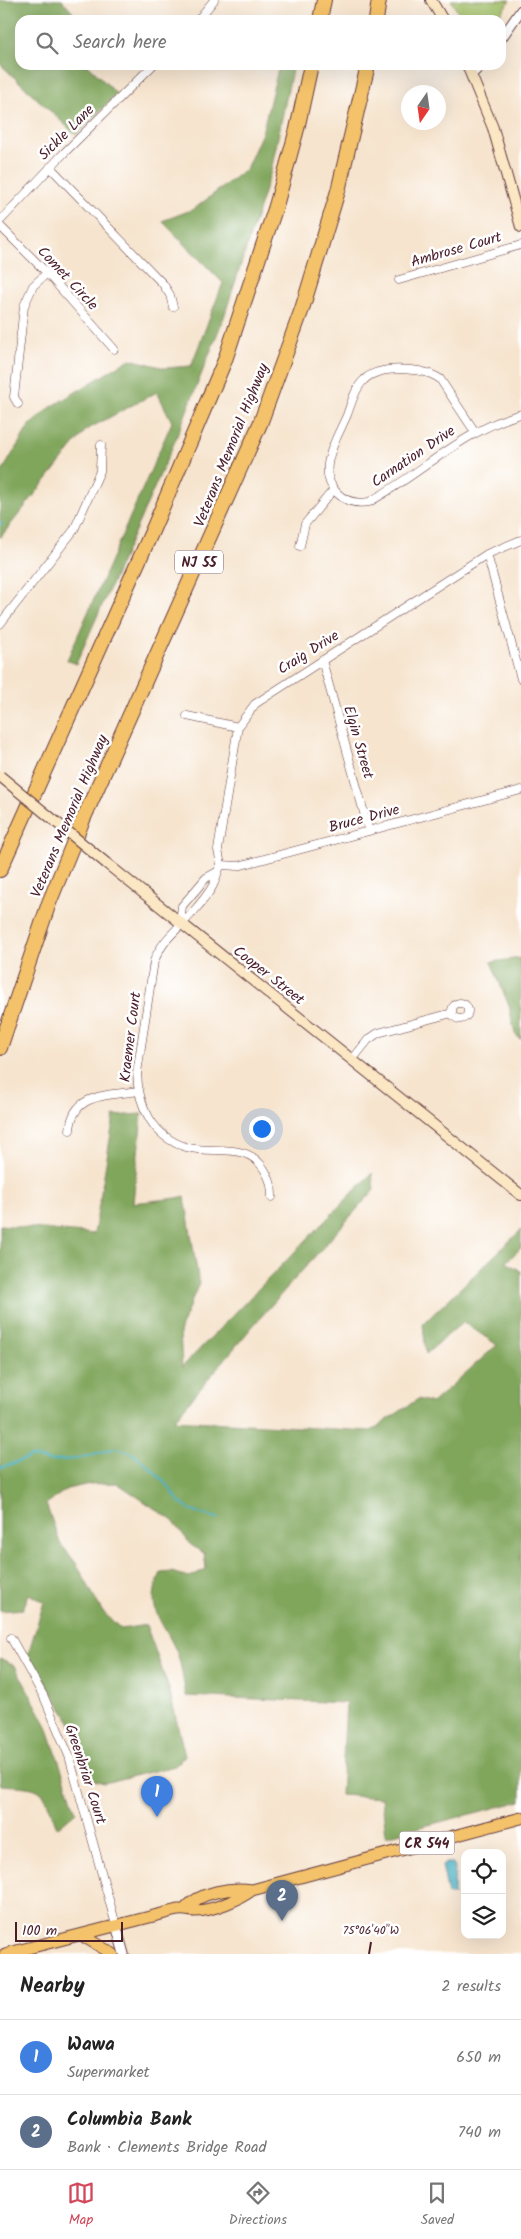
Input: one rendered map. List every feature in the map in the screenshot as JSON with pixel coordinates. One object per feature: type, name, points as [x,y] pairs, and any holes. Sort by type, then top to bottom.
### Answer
[{"type":"highway","points":[[321,15],[324,0]]},
{"type":"highway","points":[[377,15],[379,0]]},
{"type":"highway","points":[[0,870],[179,470],[225,360],[276,206],[297,129],[310,70]]},
{"type":"highway","name":"Veterans Memorial Highway","points":[[0,1048],[49,903],[82,822],[260,424],[302,309],[338,191],[367,70]]},
{"type":"main road","points":[[431,0],[440,15]]},
{"type":"main road","points":[[470,70],[493,128],[521,227]]},
{"type":"main road","name":"Cooper Street","points":[[0,776],[521,1196]]},
{"type":"main road","name":"CR 544","points":[[5,1954],[186,1908],[194,1899],[238,1888],[252,1890],[521,1818]]},
{"type":"main road","points":[[81,1935],[113,1954]]},
{"type":"street","points":[[202,15],[214,0]]},
{"type":"street","points":[[506,32],[521,10]]},
{"type":"street","name":"Sickle Lane","points":[[0,221],[50,167],[147,70]]},
{"type":"street","points":[[50,167],[163,284],[170,295],[172,307]]},
{"type":"street","name":"Comet Circle","points":[[0,226],[47,273],[114,349]]},
{"type":"street","name":"Ambrose Court","points":[[399,280],[521,245]]},
{"type":"street","points":[[18,404],[14,398],[24,306],[33,286],[47,273]]},
{"type":"street","name":"Carnation Drive","points":[[475,432],[440,379],[433,374],[415,370],[379,372],[363,380],[330,455],[327,472],[334,489],[343,498],[360,503],[369,502],[475,432],[500,420],[521,414]]},
{"type":"street","points":[[0,624],[74,530],[100,471],[101,446]]},
{"type":"street","points":[[300,546],[305,524],[334,489]]},
{"type":"street","name":"Craig Drive","points":[[219,868],[218,850],[238,727],[255,704],[266,695],[487,554],[521,540]]},
{"type":"street","points":[[487,554],[521,679]]},
{"type":"street","name":"Elgin Street","points":[[322,660],[370,831]]},
{"type":"street","points":[[187,716],[238,727]]},
{"type":"street","name":"Bruce Drive","points":[[219,868],[238,866],[521,790]]},
{"type":"street","points":[[180,923],[182,906],[206,878],[219,868]]},
{"type":"street","points":[[180,923],[192,914],[214,883],[219,868]]},
{"type":"street","name":"Kraemer Court","points":[[180,923],[158,950],[154,961],[137,1073],[138,1092],[148,1117],[162,1134],[173,1141],[198,1149],[242,1152],[258,1161],[272,1183],[272,1197]]},
{"type":"street","points":[[352,1060],[368,1040],[378,1033],[452,1013]]},
{"type":"street","points":[[70,1130],[71,1119],[75,1109],[83,1102],[93,1098],[138,1092]]},
{"type":"street","name":"Greenbriar Court","points":[[11,1638],[44,1697],[69,1756],[116,1925]]},
{"type":"street","points":[[116,1925],[124,1954]]},
{"type":"green space","points":[[0,0],[62,0],[73,13],[71,15],[15,15],[15,70],[93,70],[117,94],[76,135],[0,64]]},
{"type":"green space","points":[[451,0],[510,0],[500,15],[459,15]]},
{"type":"green space","points":[[278,70],[292,70],[271,171],[224,317],[175,441],[76,664],[67,660],[172,422],[157,392],[86,430],[0,538],[0,475],[29,426],[51,407],[130,359],[165,368],[191,366],[223,283],[162,221],[194,209],[246,169],[262,133]]},
{"type":"green space","points":[[521,958],[521,1040],[515,1034],[509,1006],[491,962]]},
{"type":"green space","points":[[142,1114],[133,1203],[185,1197],[199,1283],[180,1329],[182,1367],[372,1173],[374,1190],[252,1327],[174,1420],[371,1431],[418,1399],[432,1403],[497,1345],[463,1322],[426,1354],[423,1324],[521,1230],[521,1248],[506,1262],[521,1271],[521,1801],[386,1836],[382,1798],[341,1795],[346,1703],[186,1696],[179,1658],[157,1615],[154,1597],[161,1573],[171,1572],[190,1577],[206,1569],[204,1553],[191,1545],[173,1521],[117,1483],[90,1484],[67,1489],[46,1504],[60,1543],[76,1563],[102,1611],[121,1629],[146,1625],[169,1689],[185,1756],[175,1766],[104,1783],[94,1780],[69,1720],[28,1654],[44,1602],[29,1594],[23,1609],[0,1611],[0,1225],[94,1234],[114,1116]]},
{"type":"green space","points":[[0,1658],[15,1666],[47,1726],[76,1812],[57,1828],[48,1804],[40,1792],[26,1787],[0,1785]]},
{"type":"water","points":[[444,1863],[453,1863],[455,1867],[454,1895],[448,1895],[442,1865]]},
{"type":"waterway","points":[[0,1468],[31,1457],[51,1461],[76,1459],[116,1448],[130,1452],[149,1467],[167,1485],[180,1502],[190,1510],[218,1518]]},
{"type":"place","name":"Wawa","points":[[157,1817]]},
{"type":"place","name":"Columbia Bank","points":[[282,1921]]}]
